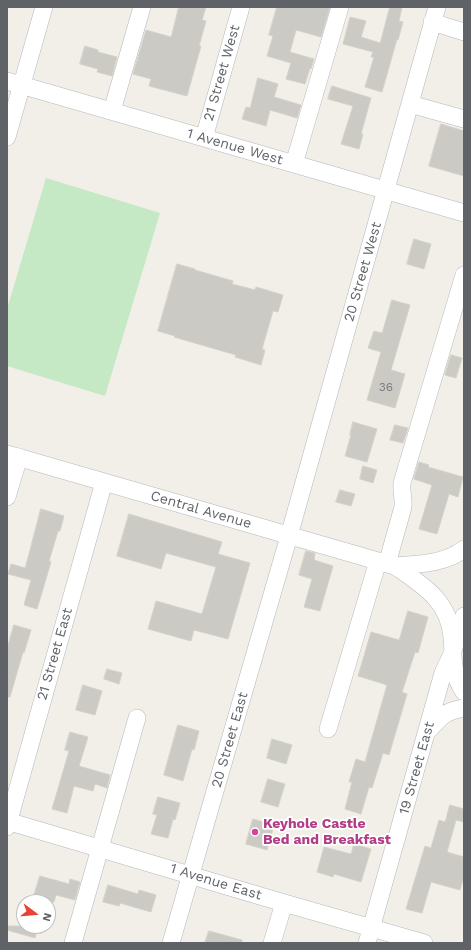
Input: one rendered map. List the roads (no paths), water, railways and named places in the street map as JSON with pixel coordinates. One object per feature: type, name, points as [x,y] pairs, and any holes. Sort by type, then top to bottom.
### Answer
[{"type":"street","points":[[7,137],[15,83],[44,7]]},
{"type":"street","points":[[112,111],[142,7]]},
{"type":"street","name":"21 Street West","points":[[204,138],[241,7]]},
{"type":"street","points":[[294,164],[340,7]]},
{"type":"street","points":[[434,15],[464,32]]},
{"type":"street","name":"20 Street West","points":[[289,536],[434,15]]},
{"type":"street","name":"1 Avenue West","points":[[15,83],[464,213]]},
{"type":"street","points":[[410,104],[464,119]]},
{"type":"street","points":[[328,729],[387,563],[403,507],[404,501],[401,492],[402,483],[464,275]]},
{"type":"street","points":[[7,497],[13,455]]},
{"type":"street","name":"Central Avenue","points":[[13,455],[289,536],[387,563],[435,562],[459,554],[464,549]]},
{"type":"street","name":"21 Street East","points":[[8,823],[104,482]]},
{"type":"street","name":"20 Street East","points":[[171,943],[192,875],[289,536]]},
{"type":"street","name":"Central Avenue","points":[[387,563],[429,590],[446,611],[452,637],[452,654],[455,676],[464,692]]},
{"type":"street","name":"19 Street East","points":[[370,935],[428,732],[443,673],[452,654],[464,616]]},
{"type":"street","points":[[428,732],[440,717],[448,712],[464,708]]},
{"type":"street","points":[[73,943],[138,718]]},
{"type":"street","name":"1 Avenue East","points":[[8,823],[101,848],[284,903],[370,935],[424,943]]},
{"type":"street","points":[[272,943],[284,903]]},
{"type":"place","name":"Keyhole Castle Bed and Breakfast","points":[[255,832]]}]
